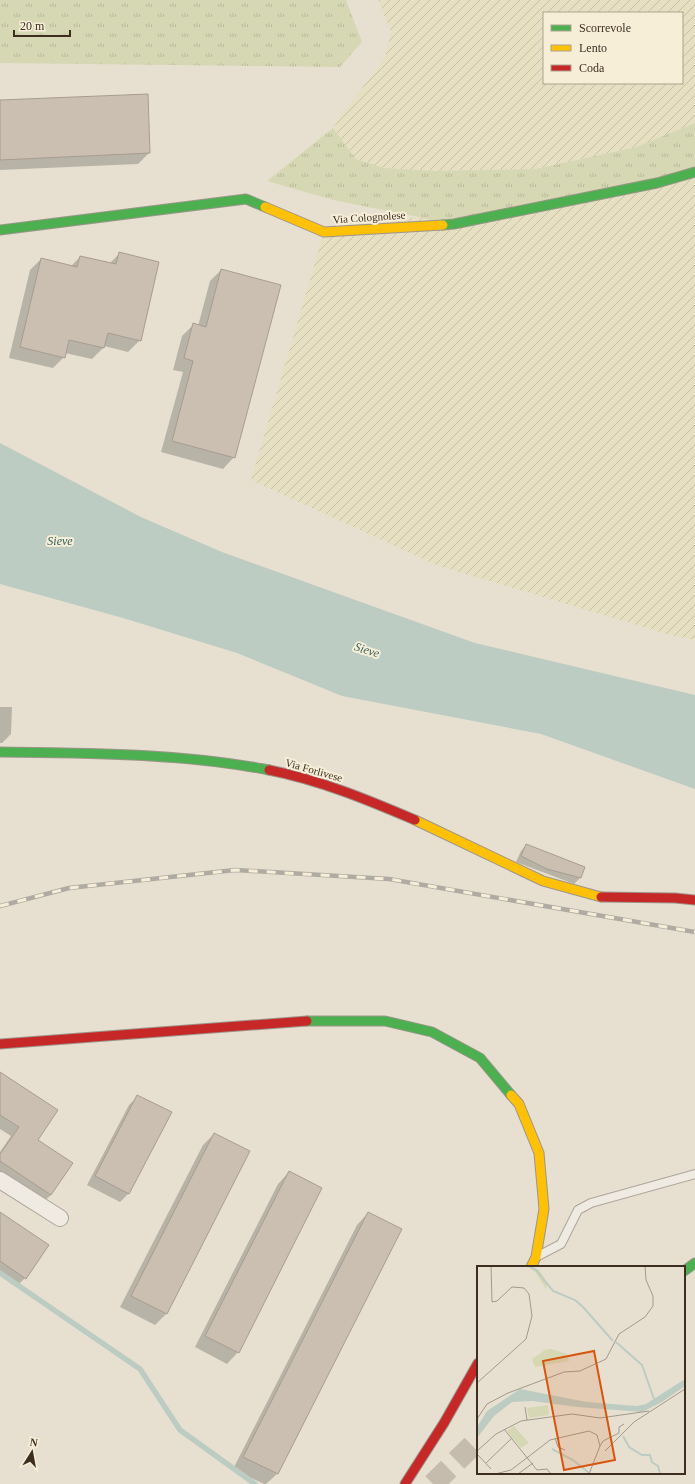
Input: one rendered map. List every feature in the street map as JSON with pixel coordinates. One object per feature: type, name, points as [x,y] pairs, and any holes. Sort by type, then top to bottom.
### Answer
[{"type":"street","name":"Via Colognolese","points":[[0,230],[246,199],[324,232],[454,224],[657,184],[695,172]]},
{"type":"street","name":"Via Forlivese","points":[[0,752],[102,753],[170,757],[246,766],[293,775],[339,789],[428,825],[543,881],[601,898],[675,898],[695,900]]},
{"type":"street","points":[[0,1044],[313,1021],[386,1020],[432,1032],[480,1058],[519,1104],[539,1153],[544,1209],[536,1257],[532,1266]]},
{"type":"street","points":[[0,1180],[60,1218]]},
{"type":"street","points":[[685,1270],[695,1263]]},
{"type":"street","points":[[405,1484],[444,1423],[477,1365]]},
{"type":"lane","points":[[536,1257],[561,1244],[578,1210],[584,1206],[695,1174]]},
{"type":"shaded area","points":[[378,0],[695,0],[695,123],[636,147],[536,169],[434,171],[384,168],[356,159],[333,128],[385,58],[391,32]]},
{"type":"shaded area","points":[[695,172],[695,640],[670,635],[436,565],[251,480],[324,232]]},
{"type":"green space","points":[[0,0],[346,0],[362,42],[340,67],[0,63]]},
{"type":"green space","points":[[695,123],[695,172],[454,224],[333,200],[267,181],[333,128],[356,159],[384,168],[434,171],[536,169],[636,147]]},
{"type":"water","name":"Sieve","points":[[0,443],[141,517],[222,552],[475,643],[695,695],[695,789],[541,734],[342,696],[237,653],[123,618],[0,584]]},
{"type":"building","points":[[148,94],[150,153],[0,160],[0,100]]},
{"type":"building","points":[[119,252],[159,262],[141,341],[108,333],[104,348],[69,340],[65,358],[20,347],[41,258],[77,267],[80,256],[116,264]]},
{"type":"building","points":[[221,269],[281,285],[235,458],[172,441],[193,361],[184,358],[193,323],[206,327]]},
{"type":"building","points":[[526,844],[585,867],[581,878],[547,869],[521,856]]},
{"type":"building","points":[[0,1072],[58,1110],[38,1140],[73,1163],[51,1195],[0,1161],[0,1154],[19,1127],[0,1115]]},
{"type":"building","points":[[137,1095],[172,1112],[129,1194],[95,1176]]},
{"type":"building","points":[[214,1133],[250,1151],[167,1314],[131,1296]]},
{"type":"building","points":[[289,1171],[322,1188],[239,1353],[205,1336]]},
{"type":"building","points":[[0,1212],[49,1245],[26,1279],[0,1261]]},
{"type":"building","points":[[368,1212],[402,1229],[278,1474],[243,1457]]},
{"type":"waterway","points":[[0,1273],[140,1369],[180,1430],[255,1484]]},
{"type":"tunnel","points":[[433,1484],[477,1441]]},
{"type":"railway","points":[[0,906],[69,888],[235,870],[389,879],[695,932]]},
{"type":"traffic: fast","points":[[443,225],[657,183],[695,172]]},
{"type":"traffic: fast","points":[[0,230],[246,199],[265,207]]},
{"type":"traffic: fast","points":[[0,752],[169,757],[236,764],[269,770]]},
{"type":"traffic: fast","points":[[307,1021],[385,1021],[432,1032],[480,1058],[511,1095]]},
{"type":"traffic: fast","points":[[685,1270],[695,1263]]},
{"type":"traffic: slow","points":[[265,207],[324,232],[443,225]]},
{"type":"traffic: slow","points":[[415,820],[543,881],[601,897]]},
{"type":"traffic: slow","points":[[511,1095],[519,1104],[539,1153],[544,1209],[536,1257],[532,1266]]},
{"type":"traffic: jam","points":[[269,770],[325,785],[362,798],[415,820]]},
{"type":"traffic: jam","points":[[601,897],[675,898],[695,900]]},
{"type":"traffic: jam","points":[[0,1044],[307,1021]]},
{"type":"traffic: jam","points":[[405,1484],[444,1423],[477,1365]]}]
